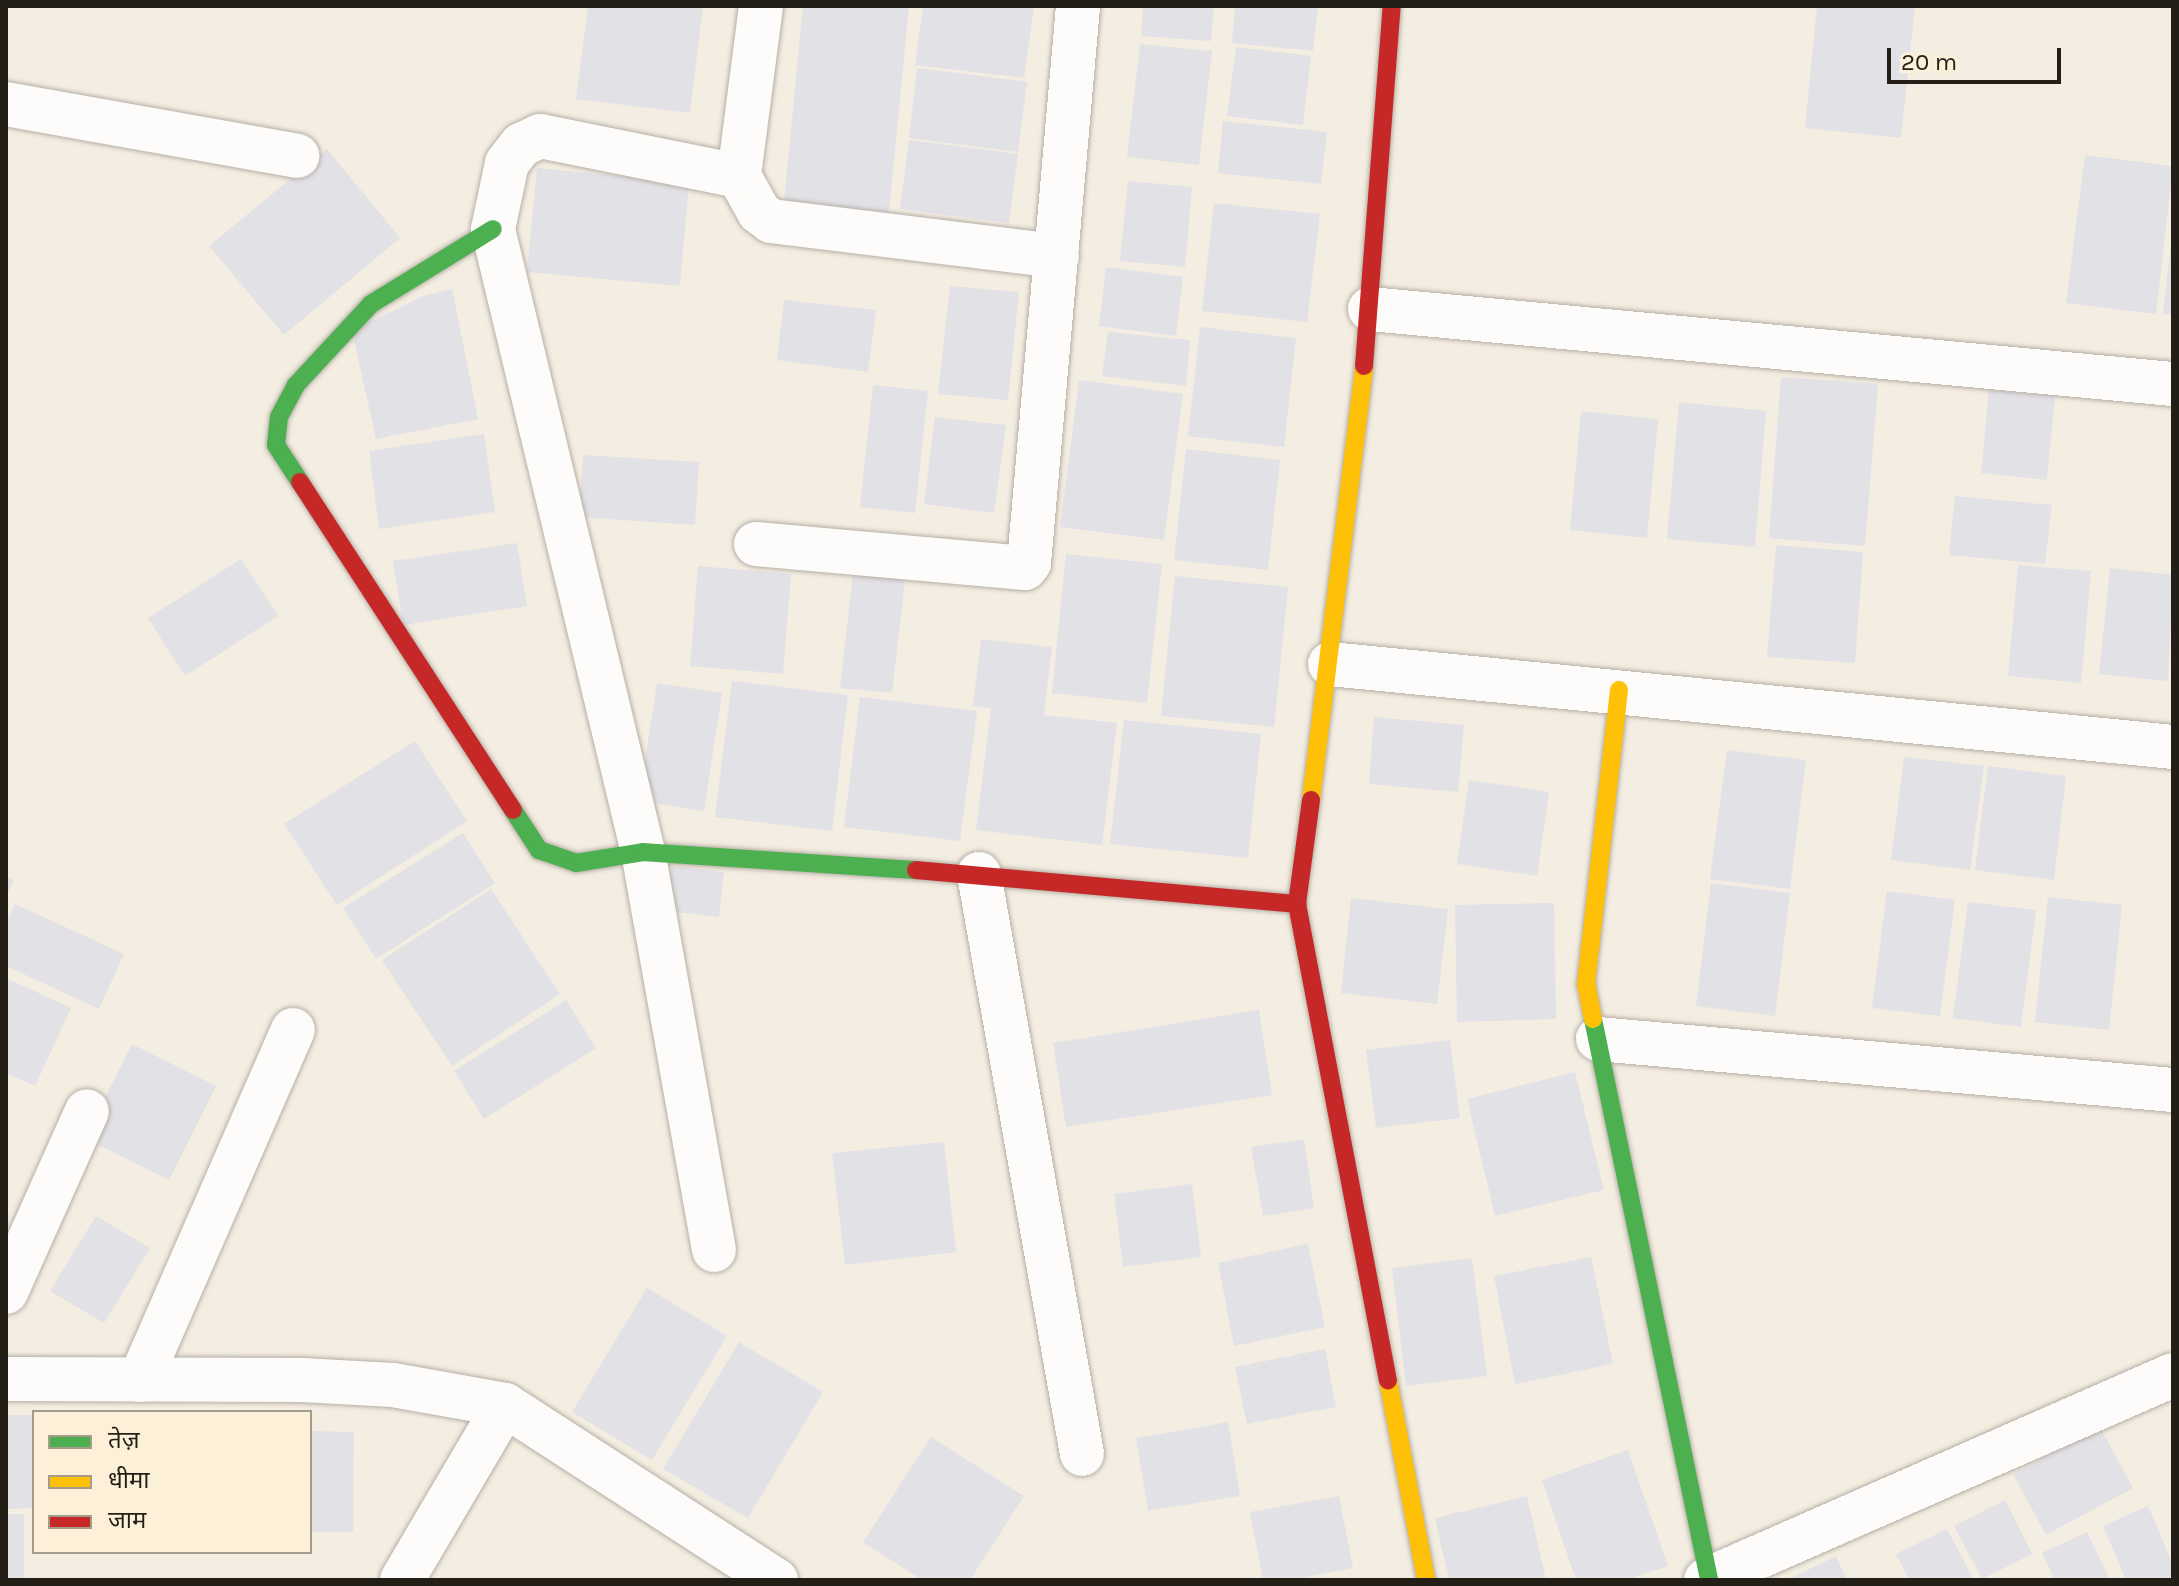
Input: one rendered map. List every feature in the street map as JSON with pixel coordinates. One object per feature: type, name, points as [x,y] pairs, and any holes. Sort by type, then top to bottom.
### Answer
[{"type":"street","points":[[761,6],[739,176],[759,212],[771,221],[1057,256]]},
{"type":"street","points":[[756,544],[1025,568],[1029,563],[1078,6]]},
{"type":"street","points":[[1392,6],[1370,309],[1330,664],[1297,904],[1426,1580]]},
{"type":"street","points":[[6,104],[297,156]]},
{"type":"street","points":[[714,1250],[643,852],[493,229],[507,163],[521,145],[540,136],[739,176]]},
{"type":"street","points":[[493,229],[371,304],[296,385],[279,417],[276,445],[539,850],[576,863],[643,852],[979,874],[1297,904]]},
{"type":"street","points":[[1370,309],[2173,384]]},
{"type":"street","points":[[1330,664],[1619,690],[2173,747]]},
{"type":"street","points":[[1619,690],[1586,984],[1708,1579],[2173,1375]]},
{"type":"street","points":[[979,874],[1082,1454]]},
{"type":"street","points":[[140,1380],[293,1030]]},
{"type":"street","points":[[1598,1039],[2173,1090]]},
{"type":"street","points":[[6,1292],[87,1111]]},
{"type":"street","points":[[6,1379],[302,1380],[393,1385],[505,1405],[752,1573]]},
{"type":"street","points":[[402,1580],[505,1405]]},
{"type":"building","points":[[588,6],[703,6],[690,113],[576,99]]},
{"type":"building","points":[[803,6],[909,6],[889,212],[784,202]]},
{"type":"building","points":[[923,6],[1034,7],[1024,78],[915,65]]},
{"type":"building","points":[[1143,6],[1214,6],[1211,41],[1141,36]]},
{"type":"building","points":[[1235,6],[1318,6],[1313,51],[1232,43]]},
{"type":"building","points":[[1817,6],[1915,6],[1901,138],[1805,128]]},
{"type":"building","points":[[1140,44],[1212,51],[1199,165],[1127,157]]},
{"type":"building","points":[[1236,47],[1311,56],[1303,125],[1227,116]]},
{"type":"building","points":[[917,68],[1027,82],[1018,152],[909,138]]},
{"type":"building","points":[[1223,121],[1327,132],[1321,184],[1218,173]]},
{"type":"building","points":[[909,140],[1018,154],[1009,223],[900,209]]},
{"type":"building","points":[[327,149],[400,238],[284,335],[209,246]]},
{"type":"building","points":[[2085,155],[2173,166],[2156,314],[2066,303]]},
{"type":"building","points":[[537,168],[689,183],[680,286],[527,272]]},
{"type":"building","points":[[1128,181],[1192,187],[1185,267],[1120,261]]},
{"type":"building","points":[[1214,203],[1320,214],[1307,322],[1202,311]]},
{"type":"building","points":[[2173,243],[2173,315],[2163,314]]},
{"type":"building","points":[[1106,267],[1183,277],[1176,336],[1099,326]]},
{"type":"building","points":[[950,286],[1019,292],[1008,400],[938,394]]},
{"type":"building","points":[[452,289],[478,419],[376,439],[352,331],[423,296]]},
{"type":"building","points":[[784,300],[876,310],[868,372],[777,360]]},
{"type":"building","points":[[1200,327],[1296,338],[1284,447],[1188,436]]},
{"type":"building","points":[[1108,332],[1190,340],[1186,386],[1102,376]]},
{"type":"building","points":[[1781,377],[1878,384],[1865,546],[1769,538]]},
{"type":"building","points":[[1079,380],[1183,394],[1164,540],[1060,527]]},
{"type":"building","points":[[873,385],[928,391],[915,513],[860,507]]},
{"type":"building","points":[[1989,390],[2055,396],[2047,480],[1981,473]]},
{"type":"building","points":[[1679,402],[1766,411],[1755,547],[1667,539]]},
{"type":"building","points":[[1581,411],[1658,419],[1647,538],[1570,530]]},
{"type":"building","points":[[935,417],[1006,425],[994,513],[924,504]]},
{"type":"building","points":[[484,434],[495,512],[379,529],[369,451]]},
{"type":"building","points":[[1186,449],[1280,460],[1268,570],[1174,560]]},
{"type":"building","points":[[583,455],[699,462],[695,525],[579,517]]},
{"type":"building","points":[[1955,496],[2052,505],[2045,564],[1949,555]]},
{"type":"building","points":[[517,543],[527,606],[403,625],[393,561]]},
{"type":"building","points":[[1776,545],[1863,552],[1855,663],[1767,657]]},
{"type":"building","points":[[1066,554],[1162,564],[1147,703],[1052,693]]},
{"type":"building","points":[[855,556],[907,563],[892,693],[840,688]]},
{"type":"building","points":[[241,559],[278,616],[185,676],[148,618]]},
{"type":"building","points":[[2018,565],[2091,571],[2081,683],[2008,676]]},
{"type":"building","points":[[698,566],[791,574],[783,674],[690,666]]},
{"type":"building","points":[[2110,568],[2173,575],[2168,681],[2099,674]]},
{"type":"building","points":[[1175,576],[1288,587],[1274,727],[1161,716]]},
{"type":"building","points":[[981,639],[1052,647],[1044,715],[1117,723],[1102,845],[976,830],[991,708],[973,706]]},
{"type":"building","points":[[732,681],[848,695],[832,831],[715,817]]},
{"type":"building","points":[[657,683],[722,693],[704,811],[639,801]]},
{"type":"building","points":[[860,697],[977,711],[960,841],[844,827]]},
{"type":"building","points":[[1374,717],[1464,725],[1458,792],[1369,784]]},
{"type":"building","points":[[1124,720],[1261,734],[1248,858],[1110,844]]},
{"type":"building","points":[[415,741],[467,821],[337,905],[284,824]]},
{"type":"building","points":[[1727,750],[1806,760],[1790,889],[1710,879]]},
{"type":"building","points":[[1904,757],[1984,766],[1970,870],[1891,860]]},
{"type":"building","points":[[1988,766],[2066,776],[2054,880],[1975,870]]},
{"type":"building","points":[[1469,780],[1549,792],[1537,876],[1457,864]]},
{"type":"building","points":[[463,833],[495,883],[376,959],[343,908]]},
{"type":"building","points":[[672,866],[724,872],[719,917],[667,911]]},
{"type":"building","points":[[6,876],[14,880],[6,896]]},
{"type":"building","points":[[1711,883],[1790,893],[1775,1016],[1696,1006]]},
{"type":"building","points":[[491,889],[560,994],[452,1066],[382,960]]},
{"type":"building","points":[[1887,891],[1955,900],[1940,1016],[1872,1008]]},
{"type":"building","points":[[2048,897],[2122,905],[2109,1030],[2035,1022]]},
{"type":"building","points":[[1351,898],[1448,909],[1437,1004],[1341,993]]},
{"type":"building","points":[[1968,902],[2036,910],[2021,1027],[1953,1018]]},
{"type":"building","points":[[1554,903],[1556,1019],[1457,1022],[1455,905]]},
{"type":"building","points":[[15,904],[124,954],[99,1009],[6,966],[6,923]]},
{"type":"building","points":[[6,978],[71,1008],[35,1086],[6,1073]]},
{"type":"building","points":[[566,1000],[596,1048],[484,1119],[454,1071]]},
{"type":"building","points":[[1259,1010],[1272,1095],[1066,1127],[1053,1043]]},
{"type":"building","points":[[1450,1040],[1460,1118],[1376,1128],[1366,1050]]},
{"type":"building","points":[[132,1044],[216,1086],[169,1180],[85,1138]]},
{"type":"building","points":[[1575,1072],[1604,1190],[1495,1216],[1467,1099]]},
{"type":"building","points":[[1304,1139],[1314,1208],[1263,1216],[1251,1147]]},
{"type":"building","points":[[944,1142],[956,1252],[845,1265],[832,1153]]},
{"type":"building","points":[[1192,1184],[1201,1257],[1123,1267],[1114,1194]]},
{"type":"building","points":[[96,1216],[150,1248],[104,1323],[50,1291]]},
{"type":"building","points":[[1308,1244],[1325,1327],[1234,1346],[1218,1263]]},
{"type":"building","points":[[1591,1257],[1613,1364],[1515,1384],[1494,1276]]},
{"type":"building","points":[[1472,1258],[1487,1376],[1406,1386],[1392,1268]]},
{"type":"building","points":[[647,1288],[727,1336],[652,1460],[572,1412]]},
{"type":"building","points":[[739,1342],[823,1392],[748,1518],[663,1469]]},
{"type":"building","points":[[1325,1349],[1336,1407],[1247,1424],[1235,1367]]},
{"type":"building","points":[[6,1415],[32,1415],[32,1508],[6,1509]]},
{"type":"building","points":[[1228,1422],[1240,1496],[1148,1511],[1136,1438]]},
{"type":"building","points":[[2100,1427],[2133,1488],[2046,1535],[2013,1474]]},
{"type":"building","points":[[312,1431],[354,1432],[353,1532],[312,1532]]},
{"type":"building","points":[[931,1437],[1024,1496],[970,1580],[922,1580],[863,1542]]},
{"type":"building","points":[[1628,1450],[1668,1566],[1626,1580],[1576,1580],[1542,1480]]},
{"type":"building","points":[[1339,1496],[1353,1568],[1292,1580],[1263,1580],[1250,1512]]},
{"type":"building","points":[[1527,1496],[1546,1580],[1449,1580],[1435,1518]]},
{"type":"building","points":[[2005,1500],[2032,1554],[1982,1579],[1954,1526]]},
{"type":"building","points":[[2148,1506],[2173,1565],[2173,1580],[2126,1580],[2103,1526]]},
{"type":"building","points":[[6,1514],[24,1514],[24,1580],[6,1580]]},
{"type":"building","points":[[1947,1529],[1974,1580],[1909,1580],[1896,1554]]},
{"type":"building","points":[[2087,1532],[2110,1580],[2055,1580],[2042,1553]]},
{"type":"building","points":[[1836,1556],[1847,1580],[1787,1580]]},
{"type":"traffic: fast","points":[[300,482],[276,445],[279,417],[296,385],[371,304],[493,229]]},
{"type":"traffic: fast","points":[[513,810],[539,850],[576,863],[643,852],[916,870]]},
{"type":"traffic: fast","points":[[1593,1019],[1709,1579]]},
{"type":"traffic: slow","points":[[1311,800],[1364,366]]},
{"type":"traffic: slow","points":[[1593,1019],[1586,984],[1619,690]]},
{"type":"traffic: slow","points":[[1388,1380],[1426,1580]]},
{"type":"traffic: jam","points":[[1364,366],[1392,6]]},
{"type":"traffic: jam","points":[[300,482],[513,810]]},
{"type":"traffic: jam","points":[[1311,800],[1297,904],[1388,1380]]},
{"type":"traffic: jam","points":[[916,870],[1297,904]]}]
